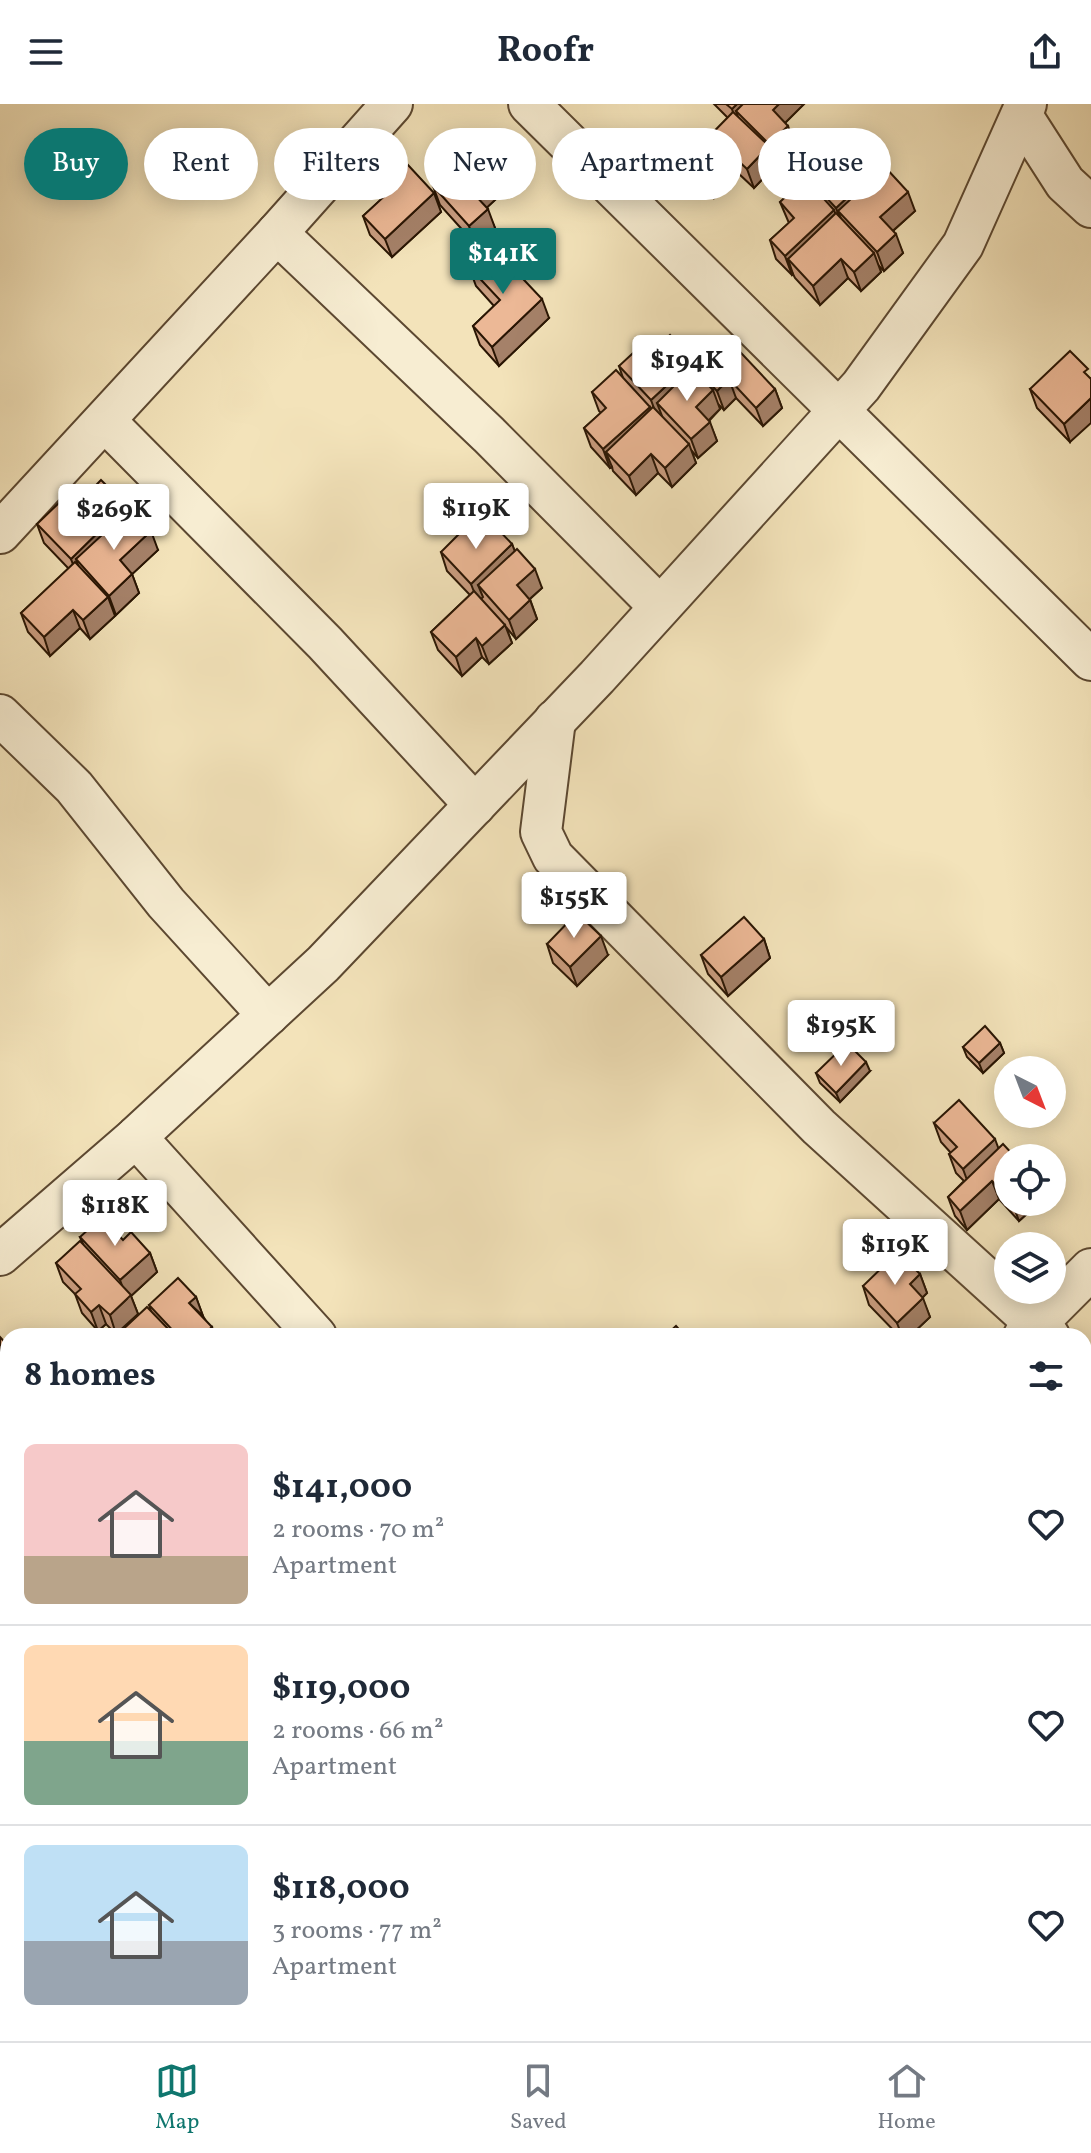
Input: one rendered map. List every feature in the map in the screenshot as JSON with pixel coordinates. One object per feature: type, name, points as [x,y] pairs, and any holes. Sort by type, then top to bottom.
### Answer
[{"type":"street","points":[[0,533],[392,104]]},
{"type":"street","points":[[529,104],[1091,660]]},
{"type":"street","points":[[0,1255],[136,1137],[323,964],[555,720],[861,386],[963,245],[1024,110]]},
{"type":"street","points":[[1024,110],[1065,183],[1091,207]]},
{"type":"street","points":[[277,233],[489,435],[660,607]]},
{"type":"street","points":[[105,421],[325,643],[475,805]]},
{"type":"street","points":[[0,715],[74,787],[166,903],[268,1015]]},
{"type":"street","points":[[555,720],[541,832],[553,857],[819,1127],[1033,1328]]},
{"type":"street","points":[[136,1137],[309,1328]]},
{"type":"street","points":[[1040,1328],[1091,1269]]},
{"type":"building","points":[[743,104],[779,104],[773,110],[788,126],[758,128],[758,133],[736,111]]},
{"type":"building","points":[[733,112],[758,136],[758,158],[747,169],[742,164],[742,128],[717,128]]},
{"type":"building","points":[[408,165],[424,182],[424,200],[427,200],[385,239],[363,216],[380,200],[408,200]]},
{"type":"building","points":[[891,174],[908,192],[880,217],[896,234],[877,252],[838,211],[850,200],[891,200]]},
{"type":"building","points":[[446,200],[480,200],[488,209],[469,226]]},
{"type":"building","points":[[825,200],[834,210],[785,256],[770,240],[794,218],[780,202]]},
{"type":"building","points":[[828,200],[845,200],[836,208]]},
{"type":"building","points":[[836,213],[874,253],[854,272],[841,259],[813,286],[788,259]]},
{"type":"building","points":[[492,246],[542,299],[492,347],[473,326],[500,300],[469,267]]},
{"type":"building","points":[[670,335],[693,361],[651,400],[619,366],[645,342],[653,351]]},
{"type":"building","points":[[726,337],[775,389],[756,408],[729,379],[717,391],[694,367]]},
{"type":"building","points":[[1070,351],[1088,369],[1084,372],[1091,379],[1091,398],[1064,424],[1030,389]]},
{"type":"building","points":[[692,368],[713,390],[696,407],[710,422],[691,439],[657,403]]},
{"type":"building","points":[[616,370],[650,407],[603,449],[584,428],[606,408],[592,392]]},
{"type":"building","points":[[653,407],[689,444],[665,468],[651,454],[629,476],[606,452]]},
{"type":"building","points":[[101,480],[126,505],[71,559],[37,524],[61,501],[71,511]]},
{"type":"building","points":[[130,509],[151,531],[120,560],[132,574],[109,596],[76,559]]},
{"type":"building","points":[[490,521],[512,544],[471,584],[441,552],[464,529],[474,538]]},
{"type":"building","points":[[517,549],[535,569],[517,585],[530,600],[509,620],[478,585]]},
{"type":"building","points":[[75,562],[108,597],[83,620],[73,610],[44,637],[21,613]]},
{"type":"building","points":[[474,591],[505,625],[482,646],[476,638],[456,657],[431,632]]},
{"type":"building","points":[[577,913],[601,936],[570,967],[547,944]]},
{"type":"building","points":[[744,917],[764,939],[721,977],[701,955]]},
{"type":"building","points":[[985,1026],[1000,1043],[979,1063],[963,1047]]},
{"type":"building","points":[[847,1043],[866,1062],[836,1093],[816,1073]]},
{"type":"building","points":[[959,1100],[995,1139],[963,1169],[949,1154],[957,1147],[934,1123]]},
{"type":"building","points":[[994,1153],[994,1183],[992,1181],[960,1211],[948,1197]]},
{"type":"building","points":[[102,1217],[123,1240],[131,1232],[150,1253],[120,1280],[80,1237]]},
{"type":"building","points":[[80,1241],[131,1295],[110,1315],[99,1305],[91,1312],[75,1294],[81,1289],[56,1263]]},
{"type":"building","points":[[898,1252],[920,1274],[910,1284],[923,1298],[897,1323],[863,1286]]},
{"type":"building","points":[[178,1278],[196,1297],[189,1303],[212,1327],[171,1328],[149,1305]]},
{"type":"building","points":[[147,1307],[167,1328],[124,1328]]}]
